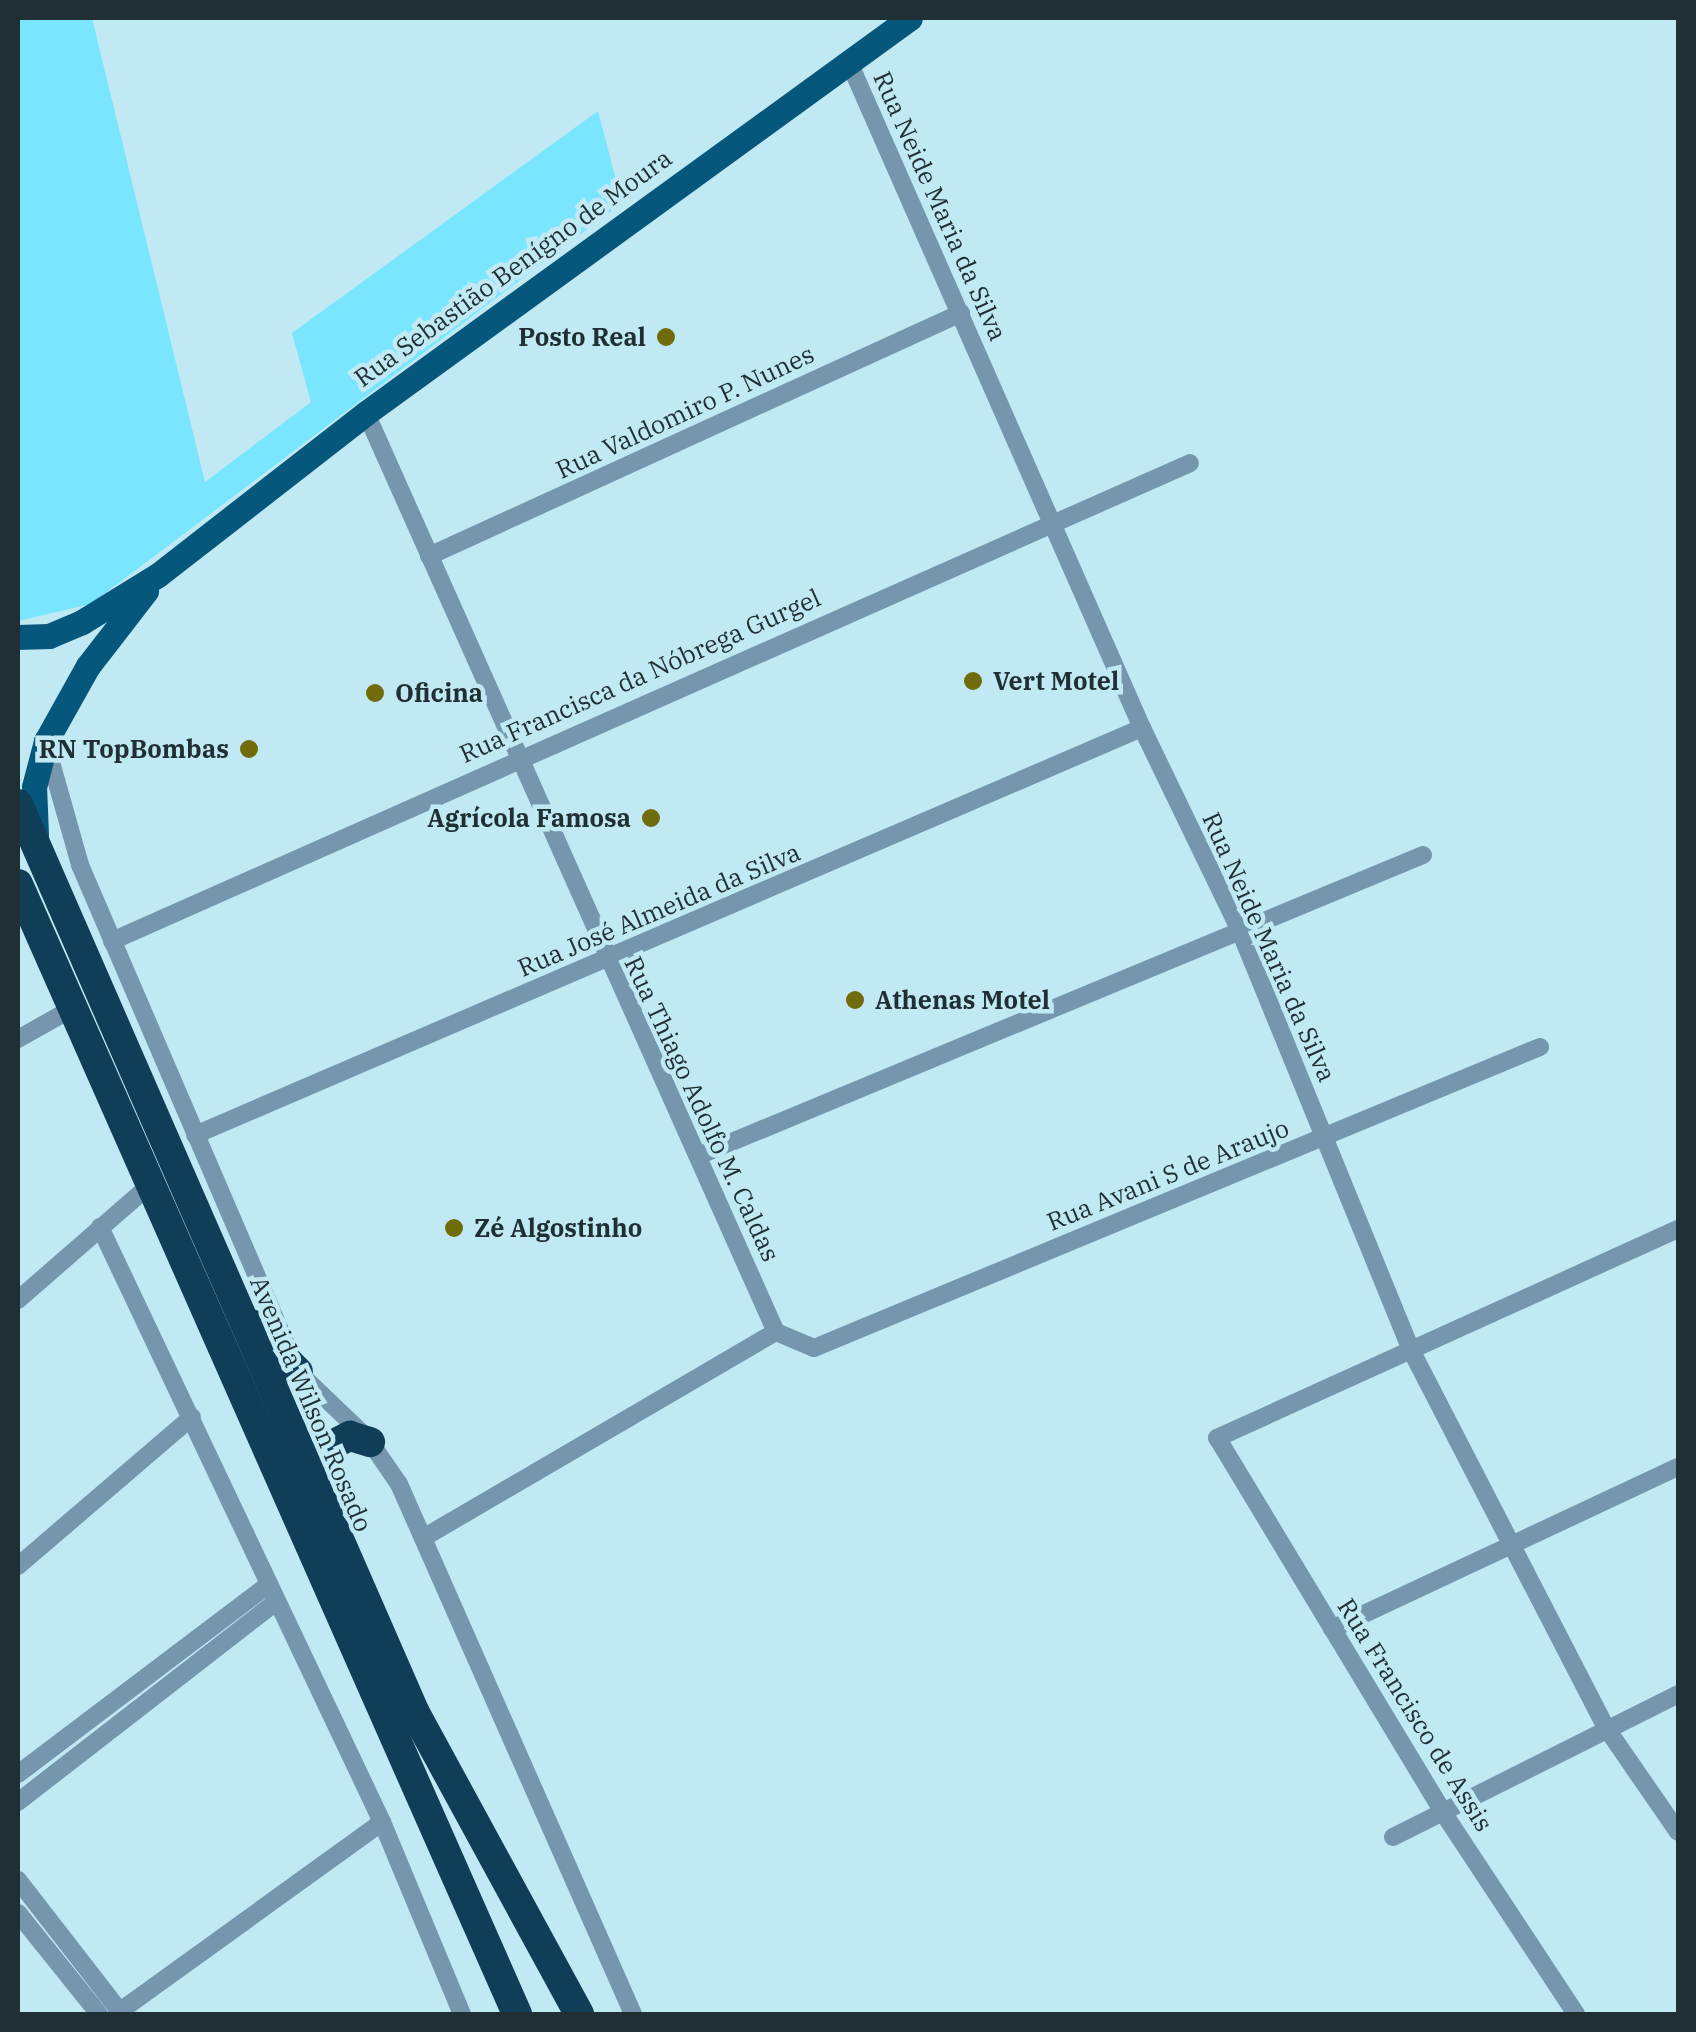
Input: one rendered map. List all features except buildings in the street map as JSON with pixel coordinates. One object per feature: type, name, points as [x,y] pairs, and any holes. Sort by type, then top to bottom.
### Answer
[{"type":"highway","name":"Avenida Wilson Rosado","points":[[18,804],[315,1492],[415,1712],[579,2014]]},
{"type":"highway","points":[[18,884],[517,2014]]},
{"type":"highway","points":[[237,1310],[298,1372]]},
{"type":"highway","points":[[315,1492],[315,1469],[328,1447],[350,1436],[370,1442]]},
{"type":"main road","name":"Rua Sebastião Benígno de Moura","points":[[158,576],[366,413],[910,18]]},
{"type":"main road","points":[[18,637],[49,636],[82,622],[158,576]]},
{"type":"main road","points":[[40,854],[34,802],[46,741],[88,666],[158,576]]},
{"type":"street","name":"Rua Neide Maria da Silva","points":[[849,62],[1142,728],[1240,931],[1412,1350],[1508,1548],[1606,1729],[1678,1832]]},
{"type":"street","name":"Rua Valdomiro P. Nunes","points":[[429,556],[961,314]]},
{"type":"street","name":"Rua Thiago Adolfo M. Caldas","points":[[366,413],[515,758],[776,1332]]},
{"type":"street","name":"Rua Francisca da Nóbrega Gurgel","points":[[112,941],[515,758],[1190,462]]},
{"type":"street","name":"Rua José Almeida da Silva","points":[[195,1136],[1142,728]]},
{"type":"street","points":[[46,741],[80,864],[298,1372],[370,1442],[423,1538],[633,2014]]},
{"type":"street","points":[[698,1156],[1422,855]]},
{"type":"street","points":[[23,1034],[73,1008]]},
{"type":"street","name":"Rua Avani S de Araujo","points":[[776,1332],[814,1348],[1540,1047]]},
{"type":"street","points":[[18,1300],[150,1185]]},
{"type":"street","points":[[100,1227],[271,1595],[382,1822],[462,2014]]},
{"type":"street","points":[[1412,1350],[1678,1229]]},
{"type":"street","points":[[423,1538],[776,1332]]},
{"type":"street","name":"Rua Francisco de Assis","points":[[1412,1350],[1217,1438],[1443,1812],[1576,2014]]},
{"type":"street","points":[[18,1566],[192,1418]]},
{"type":"street","points":[[1332,1629],[1678,1467]]},
{"type":"street","points":[[18,1774],[271,1595]]},
{"type":"street","points":[[18,1802],[271,1595]]},
{"type":"street","points":[[1393,1837],[1678,1694]]},
{"type":"street","points":[[18,1880],[119,2014],[382,1822]]},
{"type":"street","points":[[18,1913],[99,2014]]},
{"type":"shaded area","points":[[18,18],[92,18],[205,482],[311,402],[292,333],[598,111],[622,203],[91,604],[18,621]]},
{"type":"place","name":"Posto Real","points":[[666,337]]},
{"type":"place","name":"Vert Motel","points":[[973,681]]},
{"type":"place","name":"Oficina","points":[[375,693]]},
{"type":"place","name":"RN TopBombas","points":[[249,749]]},
{"type":"place","name":"Agrícola Famosa","points":[[651,818]]},
{"type":"place","name":"Athenas Motel","points":[[855,1000]]},
{"type":"place","name":"Zé Algostinho","points":[[454,1228]]}]
